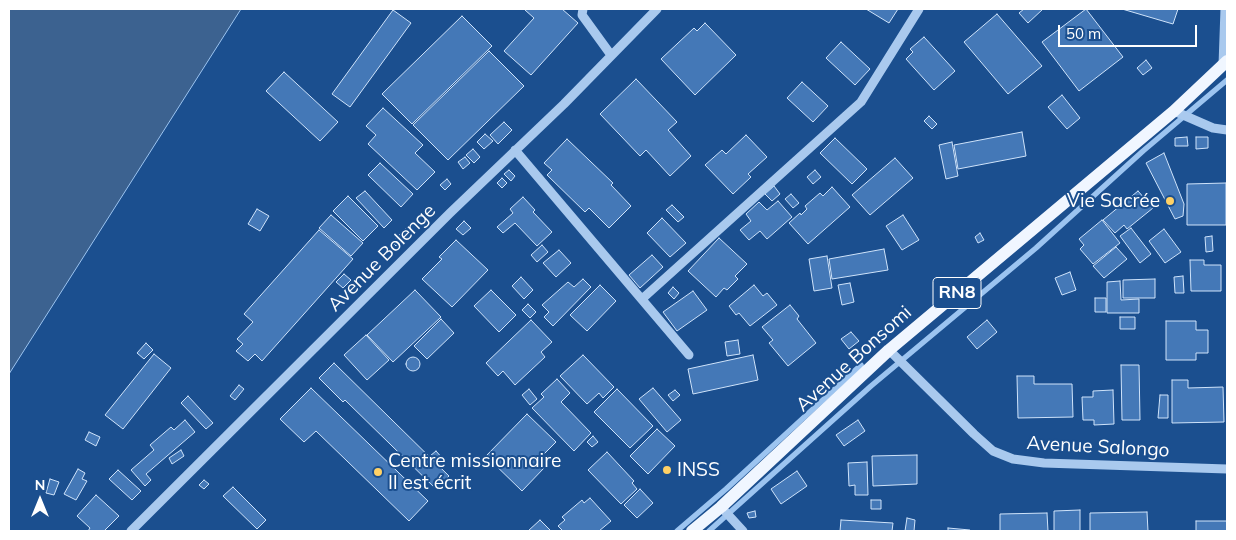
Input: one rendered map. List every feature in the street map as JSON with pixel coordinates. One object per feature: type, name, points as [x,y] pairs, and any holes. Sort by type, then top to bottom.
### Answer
[{"type":"main road","name":"Avenue Bonsomi","points":[[692,531],[889,350],[1174,111],[1225,63]]},
{"type":"street","points":[[583,9],[582,15],[611,56]]},
{"type":"street","name":"Avenue Bolenge","points":[[131,531],[657,9]]},
{"type":"street","points":[[642,299],[861,102],[919,9]]},
{"type":"street","points":[[1225,9],[1225,63]]},
{"type":"street","points":[[1174,111],[1214,128],[1227,130]]},
{"type":"street","points":[[515,150],[689,355]]},
{"type":"street","name":"Avenue Salongo","points":[[889,350],[993,451],[1013,459],[1044,464],[1227,468]]},
{"type":"street","points":[[721,506],[743,531]]},
{"type":"water","points":[[9,9],[241,9],[9,374]]},
{"type":"building","points":[[526,9],[562,9],[578,23],[531,75],[504,51],[534,18]]},
{"type":"building","points":[[866,9],[898,9],[889,23]]},
{"type":"building","points":[[1024,9],[1043,9],[1028,23],[1019,13]]},
{"type":"building","points":[[1086,9],[1123,57],[1079,91],[1042,42]]},
{"type":"building","points":[[1122,9],[1178,9],[1173,24]]},
{"type":"building","points":[[393,10],[411,23],[350,107],[332,94]]},
{"type":"building","points":[[997,14],[1042,66],[1008,94],[964,42]]},
{"type":"building","points":[[462,16],[492,46],[412,124],[382,94]]},
{"type":"building","points":[[705,23],[736,55],[695,95],[661,59],[694,28],[697,31]]},
{"type":"building","points":[[924,37],[955,71],[934,90],[906,59],[913,52],[910,49]]},
{"type":"building","points":[[841,42],[870,69],[855,85],[826,58]]},
{"type":"building","points":[[489,51],[524,86],[448,160],[413,125]]},
{"type":"building","points":[[1146,60],[1152,68],[1143,75],[1137,68]]},
{"type":"building","points":[[284,72],[338,122],[320,141],[266,91]]},
{"type":"building","points":[[636,79],[677,122],[668,130],[691,156],[670,176],[646,150],[640,156],[600,114]]},
{"type":"building","points":[[802,82],[828,106],[813,122],[787,98]]},
{"type":"building","points":[[1062,95],[1080,118],[1067,129],[1048,107]]},
{"type":"building","points":[[383,108],[423,145],[415,153],[435,172],[417,190],[368,144],[376,135],[366,126]]},
{"type":"building","points":[[929,116],[937,124],[932,129],[924,121]]},
{"type":"building","points":[[504,122],[512,130],[498,144],[490,135]]},
{"type":"building","points":[[1022,132],[1026,156],[958,169],[954,145]]},
{"type":"building","points":[[485,134],[493,141],[484,149],[477,142]]},
{"type":"building","points":[[746,135],[767,157],[748,174],[751,177],[733,194],[705,165],[722,150],[726,154]]},
{"type":"building","points":[[1187,137],[1188,146],[1175,146],[1175,138]]},
{"type":"building","points":[[1196,137],[1208,137],[1208,148],[1196,149]]},
{"type":"building","points":[[835,138],[867,169],[852,184],[820,153]]},
{"type":"building","points":[[567,139],[613,183],[611,185],[631,206],[609,228],[589,208],[585,212],[547,175],[552,170],[544,163]]},
{"type":"building","points":[[952,142],[958,176],[946,179],[939,145]]},
{"type":"building","points":[[473,149],[480,157],[474,163],[466,155]]},
{"type":"building","points":[[1164,153],[1184,204],[1183,216],[1175,219],[1146,163]]},
{"type":"building","points":[[465,157],[470,163],[463,169],[458,162]]},
{"type":"building","points":[[895,158],[913,178],[870,215],[852,195]]},
{"type":"building","points":[[380,163],[413,194],[401,207],[368,175]]},
{"type":"building","points":[[509,170],[515,176],[511,181],[504,174]]},
{"type":"building","points":[[815,170],[821,177],[813,184],[807,177]]},
{"type":"building","points":[[502,178],[507,183],[502,188],[497,183]]},
{"type":"building","points":[[447,179],[451,184],[445,190],[440,185]]},
{"type":"building","points":[[1226,183],[1226,225],[1187,225],[1187,184]]},
{"type":"building","points":[[774,186],[780,194],[772,201],[765,194]]},
{"type":"building","points":[[832,187],[850,207],[808,244],[789,223],[800,213],[801,215],[807,209],[805,206],[820,193],[823,196]]},
{"type":"building","points":[[365,191],[392,220],[384,228],[356,198]]},
{"type":"building","points":[[1138,191],[1153,208],[1127,229],[1124,225],[1115,233],[1103,220]]},
{"type":"building","points":[[791,194],[799,203],[793,208],[785,199]]},
{"type":"building","points":[[348,196],[378,226],[363,241],[333,211]]},
{"type":"building","points":[[523,197],[535,210],[533,212],[552,232],[537,246],[515,223],[503,233],[497,227],[513,213],[510,209]]},
{"type":"building","points":[[778,201],[792,217],[767,239],[760,231],[749,240],[740,230],[751,221],[746,214],[759,202],[767,210]]},
{"type":"building","points":[[672,205],[684,217],[678,222],[666,210]]},
{"type":"building","points":[[257,209],[269,216],[260,231],[248,224]]},
{"type":"building","points":[[331,215],[363,243],[351,256],[319,228]]},
{"type":"building","points":[[903,215],[919,240],[902,250],[886,226]]},
{"type":"building","points":[[662,218],[686,243],[670,257],[647,233]]},
{"type":"building","points":[[1102,220],[1120,243],[1093,264],[1080,249],[1084,245],[1079,239]]},
{"type":"building","points":[[464,221],[471,228],[463,235],[456,229]]},
{"type":"building","points":[[407,227],[411,232],[396,246],[392,242]]},
{"type":"building","points":[[1131,228],[1151,254],[1140,263],[1120,236]]},
{"type":"building","points":[[1164,229],[1181,252],[1165,263],[1149,241]]},
{"type":"building","points":[[319,230],[353,259],[262,361],[255,354],[248,361],[236,351],[243,344],[237,339],[253,322],[244,314]]},
{"type":"building","points":[[980,233],[984,240],[978,243],[975,237]]},
{"type":"building","points":[[1212,236],[1213,251],[1206,252],[1205,237]]},
{"type":"building","points":[[719,238],[747,264],[735,276],[738,279],[727,290],[724,288],[716,297],[688,271]]},
{"type":"building","points":[[456,240],[488,270],[452,307],[422,279],[442,259],[439,257]]},
{"type":"building","points":[[542,245],[548,252],[537,262],[531,255]]},
{"type":"building","points":[[1116,247],[1127,259],[1104,278],[1093,266]]},
{"type":"building","points":[[884,249],[888,270],[832,279],[829,259]]},
{"type":"building","points":[[559,250],[571,263],[556,277],[543,263]]},
{"type":"building","points":[[652,255],[663,267],[640,288],[629,275]]},
{"type":"building","points":[[827,256],[832,288],[814,291],[809,259]]},
{"type":"building","points":[[1190,260],[1204,260],[1204,265],[1221,265],[1221,291],[1191,291]]},
{"type":"building","points":[[1070,272],[1076,290],[1062,295],[1055,278]]},
{"type":"building","points":[[344,274],[351,280],[343,288],[336,282]]},
{"type":"building","points":[[1183,276],[1184,293],[1175,293],[1174,277]]},
{"type":"building","points":[[521,277],[533,290],[524,299],[512,286]]},
{"type":"building","points":[[583,279],[591,287],[553,326],[544,317],[549,312],[542,305],[568,282],[574,287]]},
{"type":"building","points":[[1155,279],[1155,298],[1123,298],[1123,280]]},
{"type":"building","points":[[1120,281],[1121,300],[1139,299],[1139,313],[1107,313],[1107,282]]},
{"type":"building","points":[[850,283],[854,302],[842,305],[838,285]]},
{"type":"building","points":[[600,285],[616,301],[587,331],[570,315]]},
{"type":"building","points":[[754,285],[763,296],[767,293],[777,305],[750,326],[739,313],[736,315],[729,306]]},
{"type":"building","points":[[673,287],[679,293],[674,299],[668,293]]},
{"type":"building","points":[[415,290],[441,317],[393,362],[367,335]]},
{"type":"building","points":[[491,290],[516,315],[499,332],[474,306]]},
{"type":"building","points":[[693,291],[707,310],[677,331],[663,312]]},
{"type":"building","points":[[1095,298],[1106,298],[1106,312],[1095,312]]},
{"type":"building","points":[[528,304],[536,312],[530,318],[522,310]]},
{"type":"building","points":[[790,305],[799,316],[797,319],[816,343],[788,366],[769,343],[773,340],[762,327]]},
{"type":"building","points":[[1120,317],[1135,317],[1135,329],[1120,329]]},
{"type":"building","points":[[441,319],[454,333],[427,359],[414,346]]},
{"type":"building","points":[[531,320],[552,342],[541,352],[545,357],[515,385],[503,371],[498,376],[486,363]]},
{"type":"building","points":[[987,320],[997,332],[977,349],[967,337]]},
{"type":"building","points":[[1166,321],[1196,321],[1196,330],[1208,330],[1208,353],[1196,353],[1196,360],[1166,360]]},
{"type":"building","points":[[851,332],[859,341],[849,349],[841,339]]},
{"type":"building","points":[[366,335],[389,360],[367,380],[344,355]]},
{"type":"building","points":[[738,340],[740,354],[727,356],[725,342]]},
{"type":"building","points":[[146,343],[153,350],[144,359],[137,353]]},
{"type":"building","points":[[154,354],[171,368],[123,429],[105,415]]},
{"type":"building","points":[[583,355],[614,387],[603,398],[599,393],[587,404],[560,376]]},
{"type":"building","points":[[753,355],[758,380],[693,394],[688,369]]},
{"type":"building","points":[[410,357],[416,357],[420,364],[416,371],[410,371],[406,367],[406,361]]},
{"type":"building","points":[[334,363],[449,476],[436,489],[345,400],[343,402],[319,378]]},
{"type":"building","points":[[1121,365],[1139,365],[1140,420],[1122,420]]},
{"type":"building","points":[[1017,376],[1034,376],[1034,384],[1072,384],[1073,417],[1018,418]]},
{"type":"building","points":[[557,379],[570,393],[561,402],[591,433],[574,451],[532,408],[544,397],[541,394]]},
{"type":"building","points":[[1172,380],[1188,380],[1188,388],[1223,387],[1224,422],[1172,423]]},
{"type":"building","points":[[239,385],[244,389],[235,400],[230,396]]},
{"type":"building","name":"Centre missionnaire Il est écrit","points":[[311,388],[428,501],[409,521],[316,431],[304,442],[280,419]]},
{"type":"building","points":[[653,388],[681,420],[667,432],[639,399]]},
{"type":"building","points":[[529,389],[537,399],[530,405],[522,395]]},
{"type":"building","points":[[617,389],[653,426],[630,448],[594,412]]},
{"type":"building","points":[[675,390],[680,395],[673,401],[668,395]]},
{"type":"building","points":[[1113,390],[1114,424],[1094,425],[1094,420],[1083,420],[1082,397],[1093,397],[1093,391]]},
{"type":"building","points":[[1160,395],[1168,395],[1168,418],[1158,418]]},
{"type":"building","points":[[188,396],[213,423],[206,429],[181,403]]},
{"type":"building","points":[[527,414],[556,442],[537,461],[544,468],[522,491],[486,456]]},
{"type":"building","points":[[185,420],[195,432],[146,474],[151,480],[145,486],[131,470],[154,450],[150,445],[171,427],[174,430]]},
{"type":"building","points":[[858,420],[865,431],[844,446],[836,435]]},
{"type":"building","points":[[657,429],[675,446],[648,474],[630,456]]},
{"type":"building","points":[[89,432],[100,437],[96,446],[85,440]]},
{"type":"building","points":[[593,436],[598,442],[592,447],[587,442]]},
{"type":"building","points":[[181,450],[184,456],[172,464],[169,458]]},
{"type":"building","points":[[436,451],[444,460],[438,465],[430,456]]},
{"type":"building","points":[[607,452],[634,481],[632,483],[637,489],[621,504],[588,470]]},
{"type":"building","points":[[917,455],[917,484],[873,486],[872,456]]},
{"type":"building","points":[[867,462],[868,495],[855,495],[855,485],[849,486],[848,463]]},
{"type":"building","points":[[78,469],[85,473],[82,479],[87,481],[76,500],[64,494]]},
{"type":"building","points":[[118,470],[141,491],[132,500],[109,479]]},
{"type":"building","points":[[797,471],[807,486],[781,504],[771,489]]},
{"type":"building","points":[[50,479],[59,482],[54,495],[46,493]]},
{"type":"building","points":[[204,480],[209,484],[204,489],[199,485]]},
{"type":"building","points":[[233,487],[266,520],[257,529],[223,496]]},
{"type":"building","points":[[640,489],[653,503],[637,518],[624,505]]},
{"type":"building","points":[[96,495],[119,516],[104,531],[88,531],[90,528],[77,516]]},
{"type":"building","points":[[590,498],[611,521],[599,531],[563,531],[558,526],[565,520],[562,517],[582,500],[584,503]]},
{"type":"building","points":[[871,500],[881,500],[881,509],[871,509]]},
{"type":"building","points":[[1080,510],[1080,531],[1054,531],[1054,511]]},
{"type":"building","points":[[755,511],[756,517],[749,518],[747,513]]},
{"type":"building","points":[[1147,512],[1148,531],[1090,531],[1090,513]]},
{"type":"building","points":[[1047,513],[1048,531],[1000,531],[1000,514]]},
{"type":"building","points":[[907,518],[915,520],[914,531],[905,531]]},
{"type":"building","points":[[540,520],[551,531],[528,531]]},
{"type":"building","points":[[841,520],[893,523],[892,531],[840,531]]},
{"type":"building","points":[[1196,521],[1227,521],[1227,531],[1196,531]]},
{"type":"building","points":[[948,528],[970,530],[970,531],[948,531]]},
{"type":"waterway","points":[[709,531],[871,386],[1036,248],[1143,151],[1227,80]]},
{"type":"waterway","points":[[677,531],[726,489],[861,365]]},
{"type":"place","name":"Vie Sacrée","points":[[1170,201]]},
{"type":"place","name":"INSS","points":[[667,470]]},
{"type":"place","name":"Centre missionnaire Il est écrit","points":[[378,472]]}]
